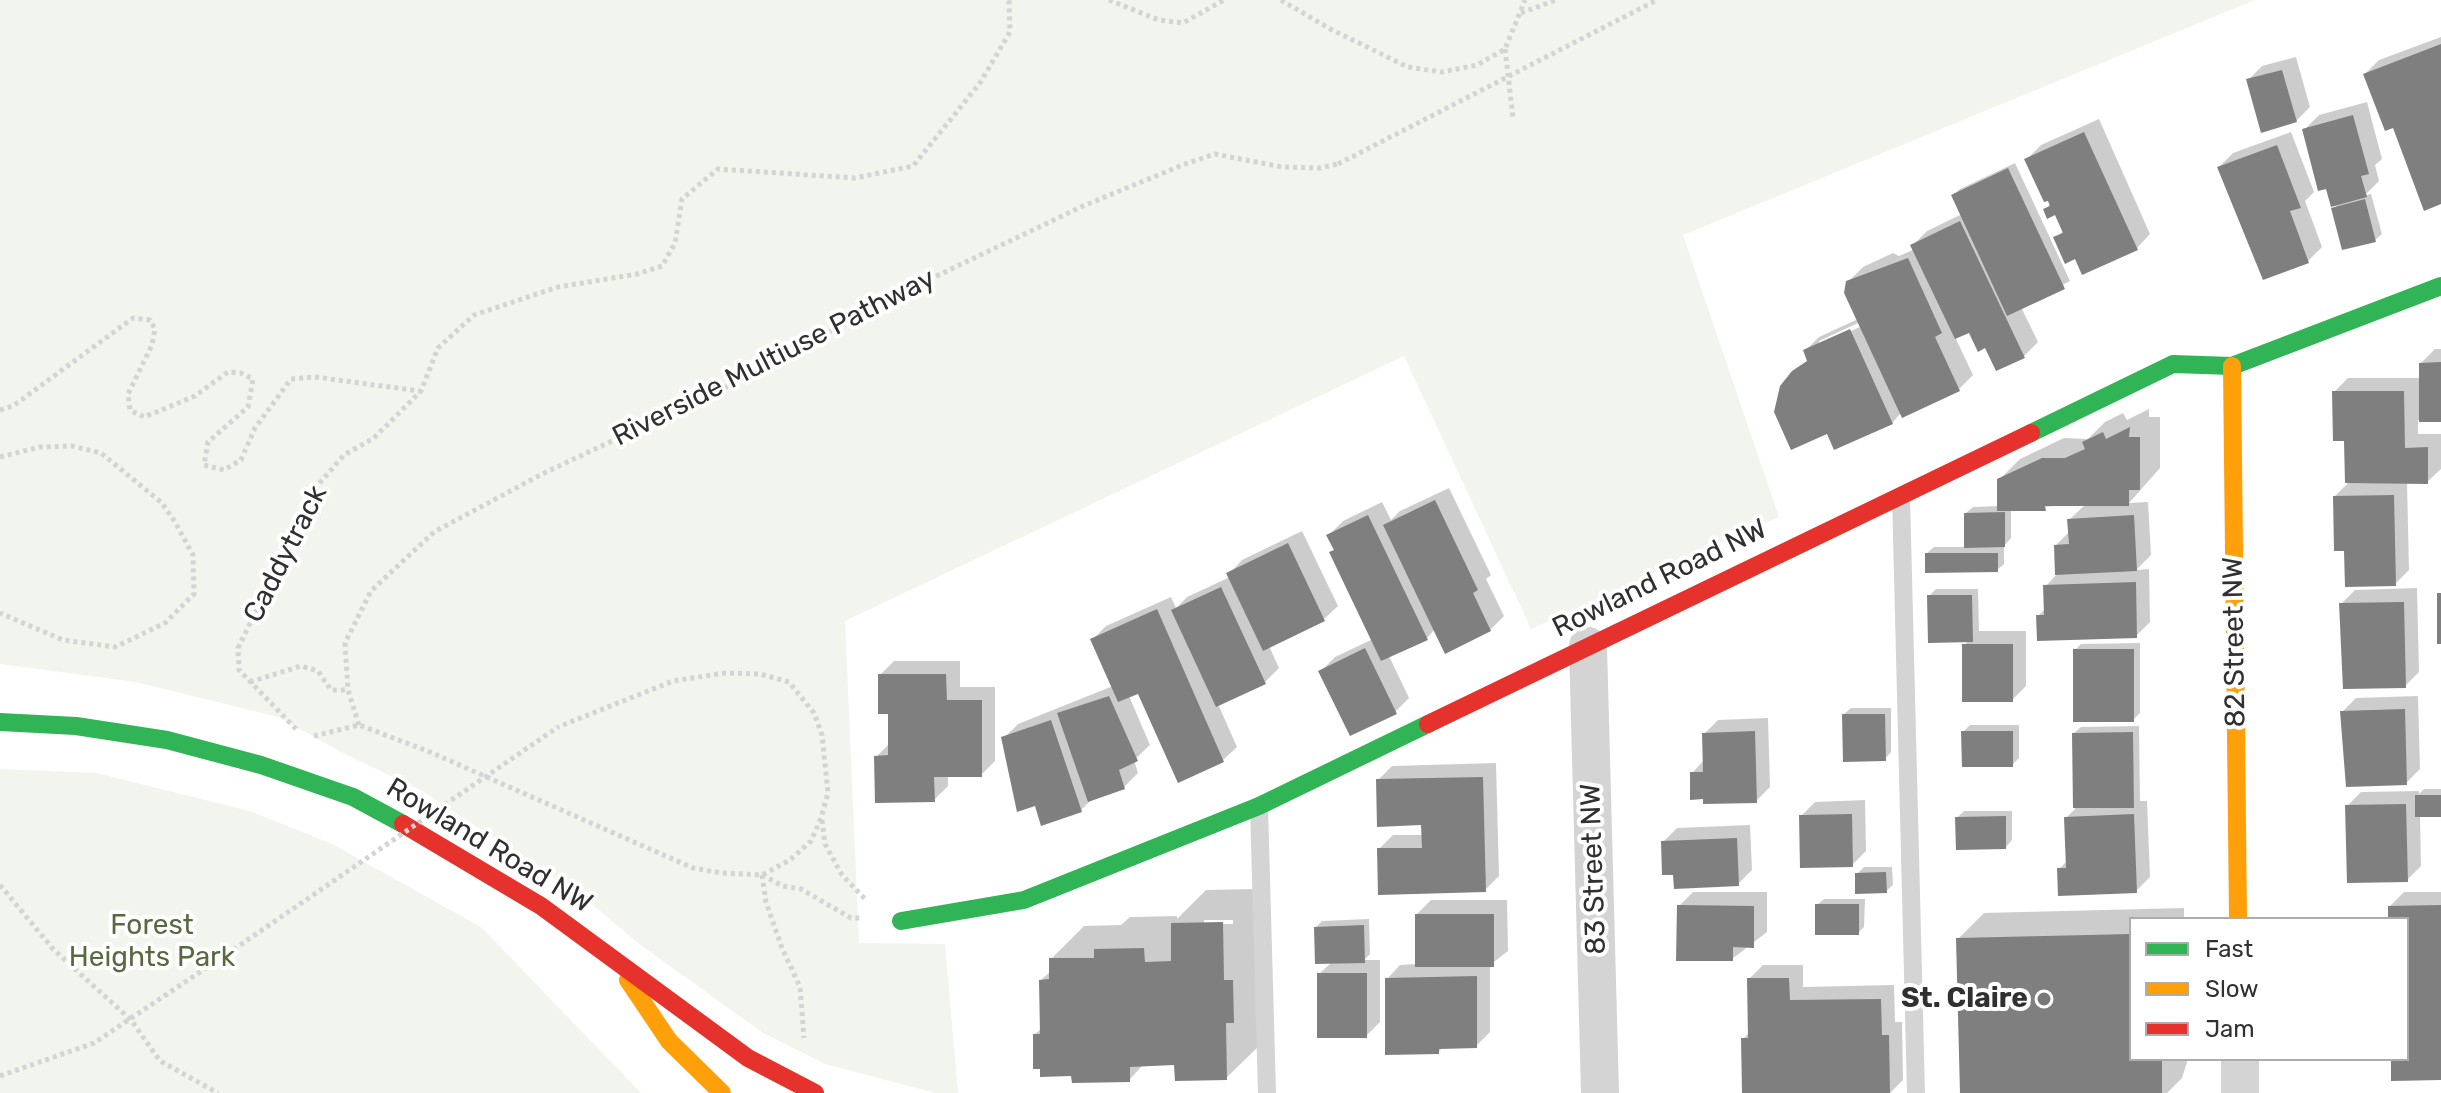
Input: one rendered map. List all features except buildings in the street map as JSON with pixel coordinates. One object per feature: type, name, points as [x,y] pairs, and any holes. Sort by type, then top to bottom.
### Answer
[{"type":"street","name":"Rowland Road NW","points":[[901,921],[1024,900],[1259,806],[2173,364],[2232,366],[2441,286]]},
{"type":"street","name":"82 Street NW","points":[[2232,366],[2238,917]]},
{"type":"street","name":"83 Street NW","points":[[1588,646],[1600,1093]]},
{"type":"street","name":"Rowland Road NW","points":[[0,722],[76,726],[167,740],[261,765],[353,797],[451,849],[529,898],[694,1015],[748,1058],[815,1093]]},
{"type":"street","name":"Rowland Road NW","points":[[616,962],[669,1041],[722,1093]]},
{"type":"street","points":[[2240,1061],[2240,1093]]},
{"type":"lane","points":[[1901,493],[1916,1093]]},
{"type":"lane","points":[[1259,806],[1267,1093]]},
{"type":"path","name":"Caddytrack","points":[[250,682],[239,670],[238,648],[318,485],[344,455],[374,438],[421,391],[438,348],[474,315],[558,287],[637,274],[662,266],[675,243],[682,199],[718,169],[855,178],[913,166],[980,83],[1010,32],[1009,0]]},
{"type":"path","points":[[1109,0],[1159,20],[1183,23],[1224,0]]},
{"type":"path","points":[[1281,0],[1408,67],[1442,72],[1477,65],[1505,49]]},
{"type":"path","points":[[1513,118],[1505,49],[1525,0]]},
{"type":"path","points":[[1521,13],[1556,0]]},
{"type":"path","name":"Riverside Multiuse Pathway","points":[[762,875],[693,868],[430,752],[359,725],[348,690],[345,643],[371,591],[434,532],[542,474],[718,391],[937,275],[1083,206],[1215,154],[1282,167],[1320,168],[1338,164],[1657,0]]},
{"type":"path","points":[[0,410],[13,406],[133,318],[150,320],[155,329],[152,345],[128,394],[130,410],[144,417],[195,396],[228,372],[241,373],[253,379],[248,407],[208,442],[204,465],[224,470],[241,460],[255,428],[291,379],[315,377],[421,391]]},
{"type":"path","points":[[0,457],[40,447],[72,446],[101,453],[144,487],[168,512],[193,555],[194,594],[165,623],[115,647],[63,640],[0,613]]},
{"type":"path","points":[[300,733],[250,682],[301,666],[318,671],[331,690],[348,690]]},
{"type":"path","points":[[0,1076],[94,1043],[558,727],[673,681],[725,673],[760,674],[789,682],[814,713],[822,735],[828,793],[821,818],[811,841],[790,860],[762,875]]},
{"type":"path","points":[[821,818],[825,844],[842,875],[859,895],[901,921]]},
{"type":"path","points":[[762,875],[783,886],[801,889],[851,918],[901,921]]},
{"type":"path","points":[[762,875],[778,936],[800,987],[805,1024],[803,1047]]},
{"type":"path","points":[[0,885],[53,949],[131,1020],[160,1061],[218,1093]]},
{"type":"green space","points":[[0,0],[2255,0],[1683,235],[1779,517],[1531,629],[1404,356],[845,621],[859,943],[945,944],[958,1093],[935,1093],[825,1064],[763,1033],[638,943],[587,900],[424,792],[278,717],[136,682],[0,664]]},
{"type":"green space","name":"Forest Heights Park","points":[[0,769],[96,773],[250,811],[332,844],[481,927],[641,1093],[0,1093]]},
{"type":"traffic: fast","points":[[2031,433],[2173,364],[2232,366],[2441,286]]},
{"type":"traffic: fast","points":[[0,722],[76,726],[167,740],[261,765],[353,797],[403,824]]},
{"type":"traffic: fast","points":[[901,921],[1024,900],[1259,806],[1428,724]]},
{"type":"traffic: slow","points":[[2232,366],[2238,917]]},
{"type":"traffic: slow","points":[[628,980],[669,1041],[722,1093]]},
{"type":"traffic: jam","points":[[1428,724],[2031,433]]},
{"type":"traffic: jam","points":[[403,824],[541,906],[748,1058],[815,1093]]},
{"type":"place","name":"St. Claire","points":[[2044,999]]}]
